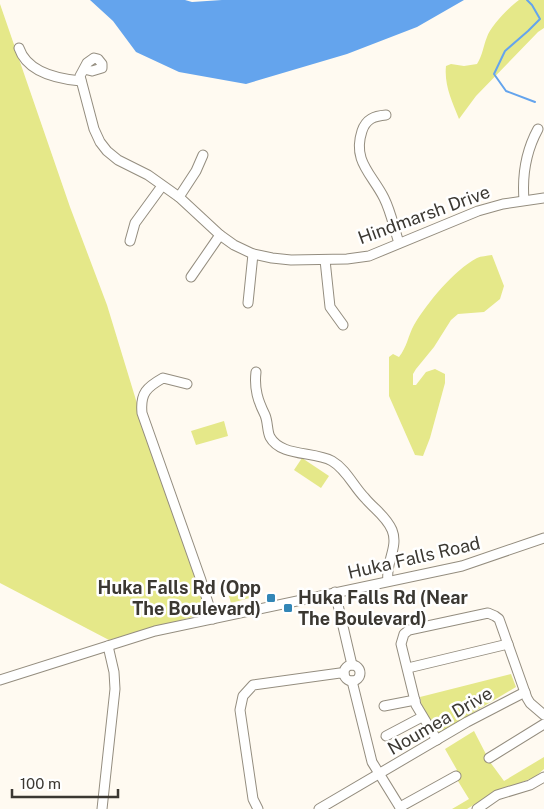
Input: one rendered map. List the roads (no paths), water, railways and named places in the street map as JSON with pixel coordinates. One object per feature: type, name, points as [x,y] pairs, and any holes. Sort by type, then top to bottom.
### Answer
[{"type":"street","points":[[19,48],[22,58],[55,78],[81,81]]},
{"type":"street","name":"Hindmarsh Drive","points":[[84,69],[80,76],[94,129],[107,152],[118,160],[148,175],[178,197],[220,235],[234,245],[253,254],[290,260],[325,260],[369,256],[478,211],[524,200],[544,198]]},
{"type":"street","points":[[386,115],[373,116],[364,124],[358,141],[359,151],[366,171],[385,200],[399,243]]},
{"type":"street","points":[[524,200],[525,168],[530,144],[538,129]]},
{"type":"street","points":[[178,197],[196,171],[203,155]]},
{"type":"street","points":[[130,241],[135,223],[162,186]]},
{"type":"street","points":[[191,277],[220,235]]},
{"type":"street","points":[[248,303],[253,254]]},
{"type":"street","points":[[325,260],[330,306],[343,326]]},
{"type":"street","points":[[256,372],[256,396],[266,417],[269,437],[283,449],[319,456],[332,461],[341,468],[366,500],[389,523],[395,542],[388,564],[388,581]]},
{"type":"street","points":[[187,384],[163,378],[145,391],[141,404],[144,420],[213,619]]},
{"type":"street","name":"Huka Falls Road","points":[[0,680],[155,631],[462,566],[544,538]]},
{"type":"street","points":[[335,592],[352,665]]},
{"type":"street","points":[[437,740],[422,716],[415,700],[402,644],[404,634],[409,630],[488,613],[495,616],[499,619],[530,703],[544,715]]},
{"type":"street","points":[[408,668],[508,644]]},
{"type":"street","points":[[102,809],[114,690],[114,672],[108,646]]},
{"type":"street","points":[[344,674],[345,669],[352,665]]},
{"type":"street","points":[[344,674],[347,679],[352,680],[359,677],[360,671],[352,665]]},
{"type":"street","points":[[258,809],[253,799],[240,710],[243,696],[253,685],[344,674]]},
{"type":"street","points":[[320,809],[379,774],[372,762],[352,680]]},
{"type":"street","name":"Noumea Drive","points":[[401,808],[379,774],[467,722],[525,692]]},
{"type":"street","points":[[384,706],[415,700]]},
{"type":"street","points":[[386,736],[422,716]]},
{"type":"street","points":[[489,758],[544,724]]},
{"type":"street","points":[[401,808],[456,776]]},
{"type":"street","points":[[477,809],[497,795],[530,786],[544,777]]},
{"type":"water","points":[[90,0],[185,0],[192,2],[222,0],[464,0],[417,27],[347,54],[246,84],[179,72],[136,52],[113,21]]},
{"type":"waterway","points":[[527,0],[540,19],[505,51],[494,74],[506,91],[535,102]]},
{"type":"place","name":"Huka Falls Rd (Opp The Boulevard)","points":[[271,598]]},
{"type":"place","name":"Huka Falls Rd (Near The Boulevard)","points":[[288,608]]}]
